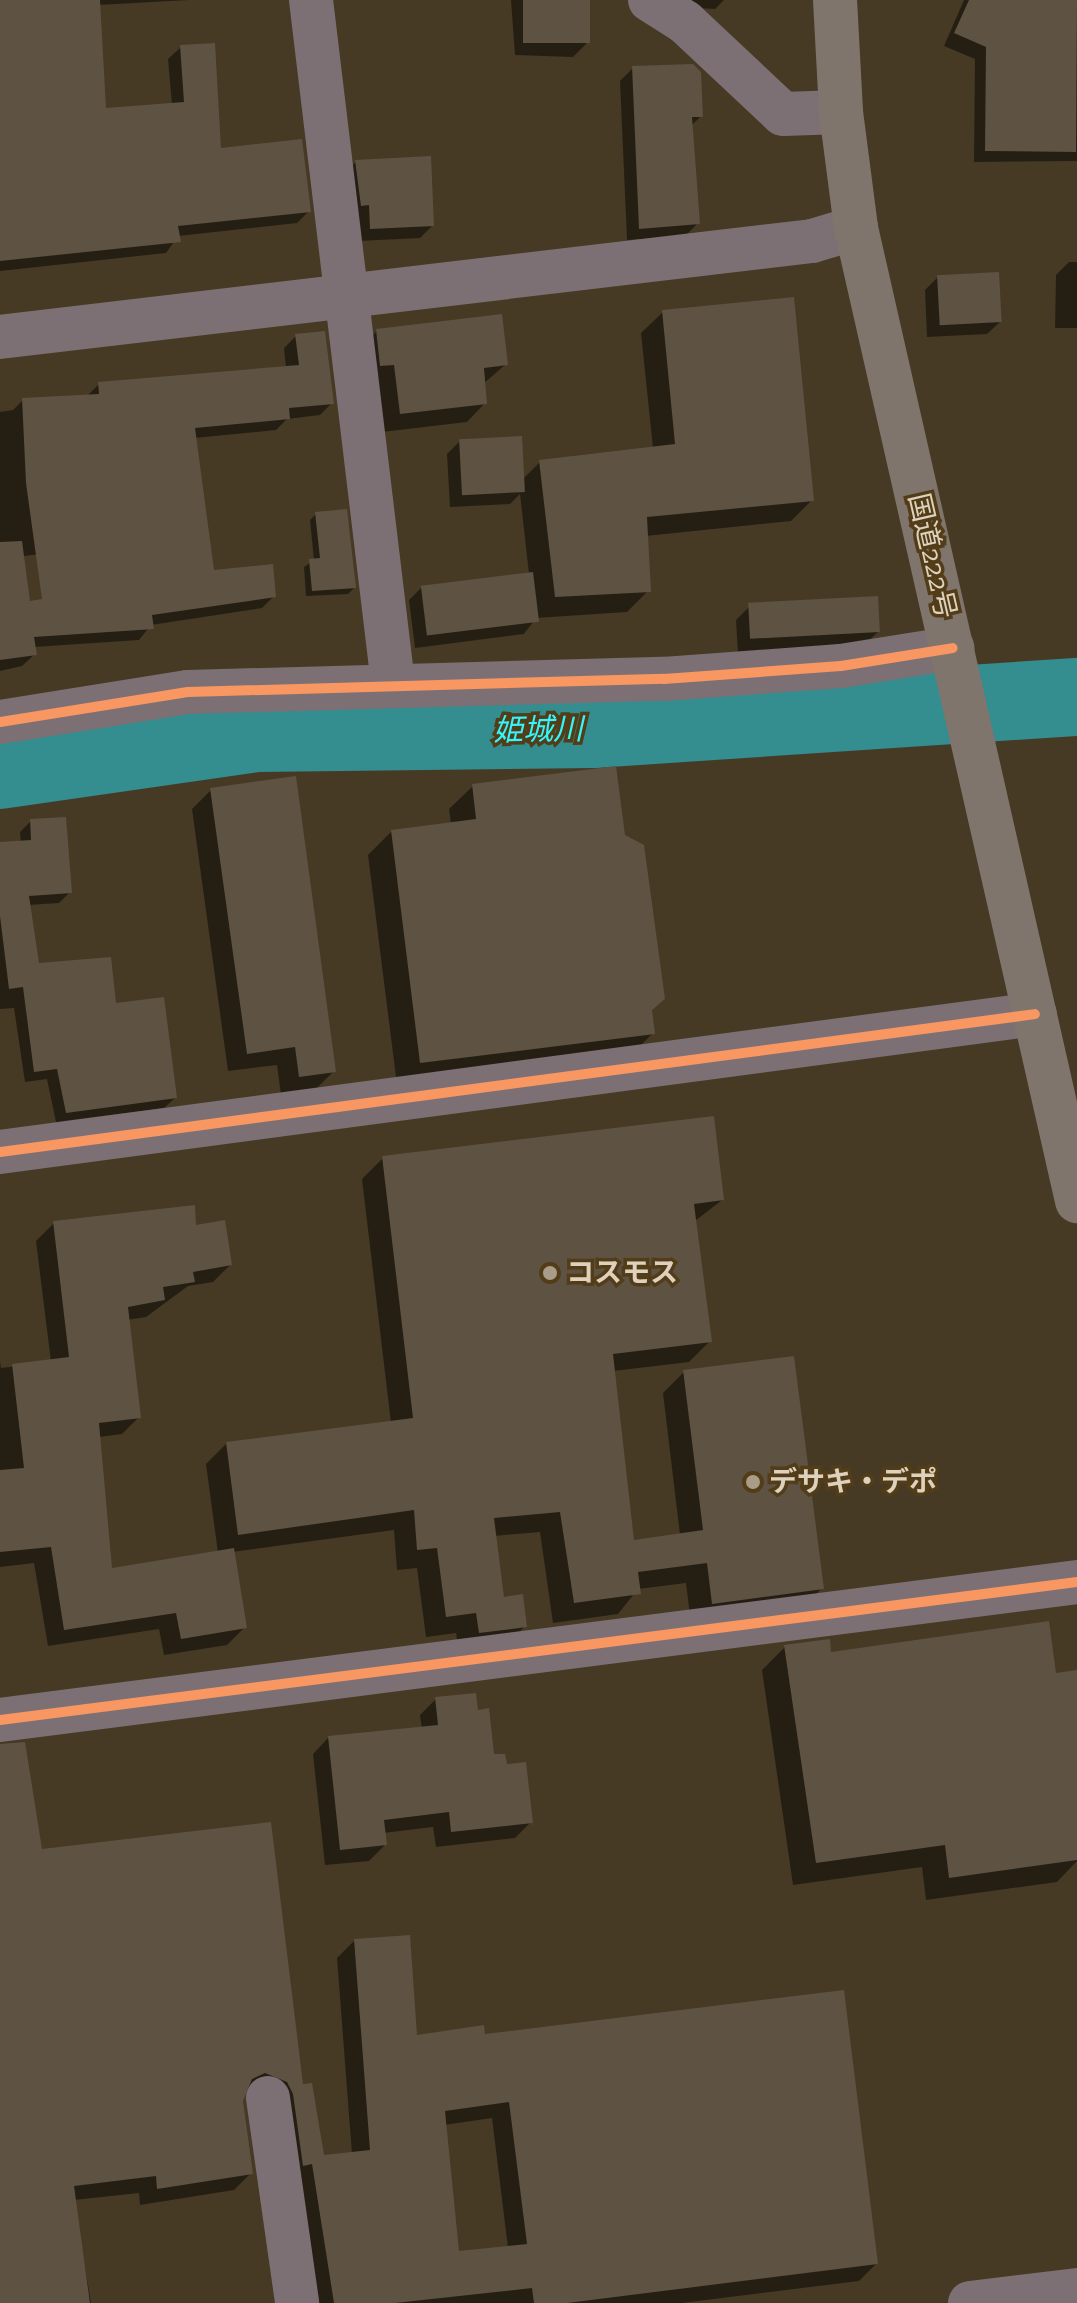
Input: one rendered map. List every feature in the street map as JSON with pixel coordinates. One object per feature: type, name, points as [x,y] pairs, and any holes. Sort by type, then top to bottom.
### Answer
[{"type":"highway","name":"国道222号","points":[[835,0],[841,112],[856,228],[977,745],[1077,1201]]},
{"type":"street","points":[[311,0],[393,684]]},
{"type":"street","points":[[650,0],[685,22],[783,114],[841,112]]},
{"type":"street","points":[[0,337],[812,241],[856,228]]},
{"type":"street","points":[[0,722],[188,692],[393,684],[664,679],[841,666],[953,648]]},
{"type":"street","points":[[0,1152],[1035,1014]]},
{"type":"street","points":[[0,1720],[1077,1582]]},
{"type":"street","points":[[268,2098],[297,2303]]},
{"type":"street","points":[[970,2303],[1077,2290]]},
{"type":"building","points":[[0,0],[100,0],[106,108],[184,102],[180,45],[215,43],[221,148],[302,139],[311,212],[178,226],[181,242],[0,261]]},
{"type":"building","points":[[523,0],[590,0],[590,43],[523,43]]},
{"type":"building","points":[[969,0],[1077,0],[1076,152],[985,151],[986,47],[954,33]]},
{"type":"building","points":[[693,64],[701,72],[703,117],[692,117],[700,224],[639,229],[632,66]]},
{"type":"building","points":[[431,156],[434,226],[370,229],[369,205],[361,206],[355,160]]},
{"type":"building","points":[[999,272],[1002,322],[940,325],[937,275]]},
{"type":"building","points":[[794,297],[814,501],[647,517],[651,592],[555,597],[539,460],[675,444],[662,310]]},
{"type":"building","points":[[502,314],[508,365],[484,368],[487,404],[400,414],[394,365],[380,366],[376,329]]},
{"type":"building","points":[[325,331],[334,404],[289,408],[290,419],[195,428],[214,570],[273,564],[276,597],[152,615],[154,629],[34,637],[37,655],[0,660],[0,542],[22,541],[30,601],[42,599],[26,483],[22,398],[99,394],[98,382],[299,365],[295,334]]},
{"type":"building","points":[[522,436],[525,492],[462,495],[459,439]]},
{"type":"building","points":[[347,509],[356,588],[312,591],[309,559],[320,558],[315,512]]},
{"type":"building","points":[[533,572],[539,622],[427,635],[421,586]]},
{"type":"building","points":[[878,596],[880,632],[750,639],[748,603]]},
{"type":"building","points":[[616,766],[625,835],[644,845],[665,999],[652,1010],[655,1034],[420,1063],[391,830],[476,819],[472,784]]},
{"type":"building","points":[[296,776],[336,1072],[299,1077],[295,1047],[247,1054],[210,788]]},
{"type":"building","points":[[66,817],[72,893],[29,896],[39,963],[111,957],[116,1003],[164,997],[177,1098],[66,1113],[57,1069],[34,1072],[23,987],[9,989],[0,916],[0,842],[31,840],[30,819]]},
{"type":"building","points":[[714,1116],[724,1200],[694,1204],[712,1342],[613,1354],[634,1540],[703,1530],[683,1370],[794,1356],[824,1589],[712,1604],[707,1563],[638,1572],[641,1594],[574,1603],[560,1512],[494,1518],[504,1597],[523,1594],[527,1627],[479,1633],[476,1613],[446,1617],[437,1548],[417,1550],[414,1510],[238,1535],[226,1442],[413,1418],[382,1156]]},
{"type":"building","points":[[195,1205],[196,1225],[225,1220],[232,1265],[193,1272],[195,1282],[163,1287],[165,1300],[128,1307],[141,1418],[99,1423],[112,1568],[234,1548],[247,1628],[181,1639],[176,1613],[64,1630],[51,1547],[0,1552],[0,1470],[24,1468],[12,1364],[69,1357],[53,1221]]},
{"type":"building","points":[[1049,1621],[1056,1673],[1077,1670],[1077,1860],[949,1878],[945,1845],[816,1863],[784,1645],[830,1639],[831,1652]]},
{"type":"building","points":[[476,1693],[478,1710],[489,1708],[494,1754],[505,1754],[507,1764],[526,1762],[533,1823],[451,1832],[449,1812],[384,1820],[387,1845],[340,1850],[328,1736],[438,1725],[435,1697]]},
{"type":"building","points":[[25,1742],[42,1849],[271,1822],[303,2084],[312,2083],[324,2155],[370,2150],[354,1939],[410,1935],[417,2035],[484,2025],[485,2034],[844,1990],[878,2264],[567,2303],[534,2303],[532,2288],[395,2303],[334,2303],[312,2164],[303,2166],[293,2094],[287,2082],[265,2073],[252,2079],[243,2101],[253,2174],[157,2189],[156,2176],[74,2186],[90,2303],[0,2303],[0,1744]],"holes":[[[509,2102],[527,2244],[459,2251],[445,2111]]]},
{"type":"waterway","name":"姫城川","points":[[0,770],[257,733],[593,729],[1077,697]]},
{"type":"cycle path","points":[[0,722],[188,692],[664,679],[841,666],[953,648]]},
{"type":"cycle path","points":[[0,1152],[1035,1014]]},
{"type":"cycle path","points":[[0,1720],[1077,1582]]},
{"type":"place","name":"コスモス","points":[[550,1273]]},
{"type":"place","name":"デサキ・デポ","points":[[753,1482]]}]
